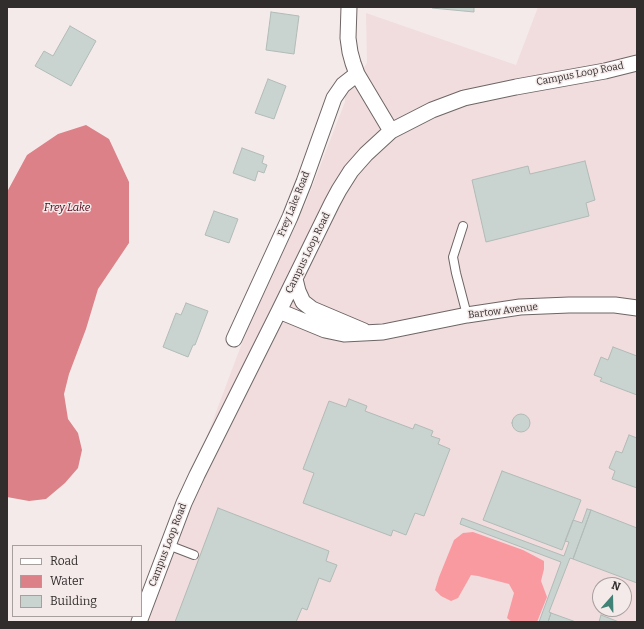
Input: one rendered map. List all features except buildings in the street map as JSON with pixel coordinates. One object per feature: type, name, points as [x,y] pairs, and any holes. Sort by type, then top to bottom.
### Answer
[{"type":"street","points":[[350,7],[348,38],[353,63],[391,131]]},
{"type":"street","name":"Campus Loop Road","points":[[142,614],[187,496],[339,190],[351,171],[366,154],[391,131],[432,110],[464,98],[605,71],[637,63]]},
{"type":"street","name":"Frey Lake Road","points":[[234,340],[290,217],[334,98],[343,85],[358,74]]},
{"type":"street","name":"Bartow Avenue","points":[[295,279],[303,302],[312,309],[370,333]]},
{"type":"street","name":"Bartow Avenue","points":[[279,311],[326,330],[344,334],[383,332],[467,315],[520,307],[569,304],[615,305],[637,308]]},
{"type":"lane","points":[[463,226],[454,257],[456,273],[467,315]]},
{"type":"lane","points":[[168,545],[194,555]]},
{"type":"shaded area","points":[[538,7],[637,7],[637,622],[137,622],[139,617],[142,617],[142,609],[274,258],[305,205],[345,102],[345,95],[367,63],[366,13],[516,65]]},
{"type":"shaded area","points":[[473,532],[523,550],[544,561],[541,581],[547,597],[537,622],[512,622],[507,618],[514,593],[509,584],[471,575],[458,598],[451,601],[441,596],[435,590],[454,540],[463,533]]},
{"type":"water","name":"Frey Lake","points":[[86,125],[109,139],[129,182],[129,243],[98,289],[86,329],[69,374],[64,394],[68,419],[78,433],[82,450],[78,468],[65,483],[46,499],[29,501],[7,497],[7,192],[27,155],[58,134]]}]
